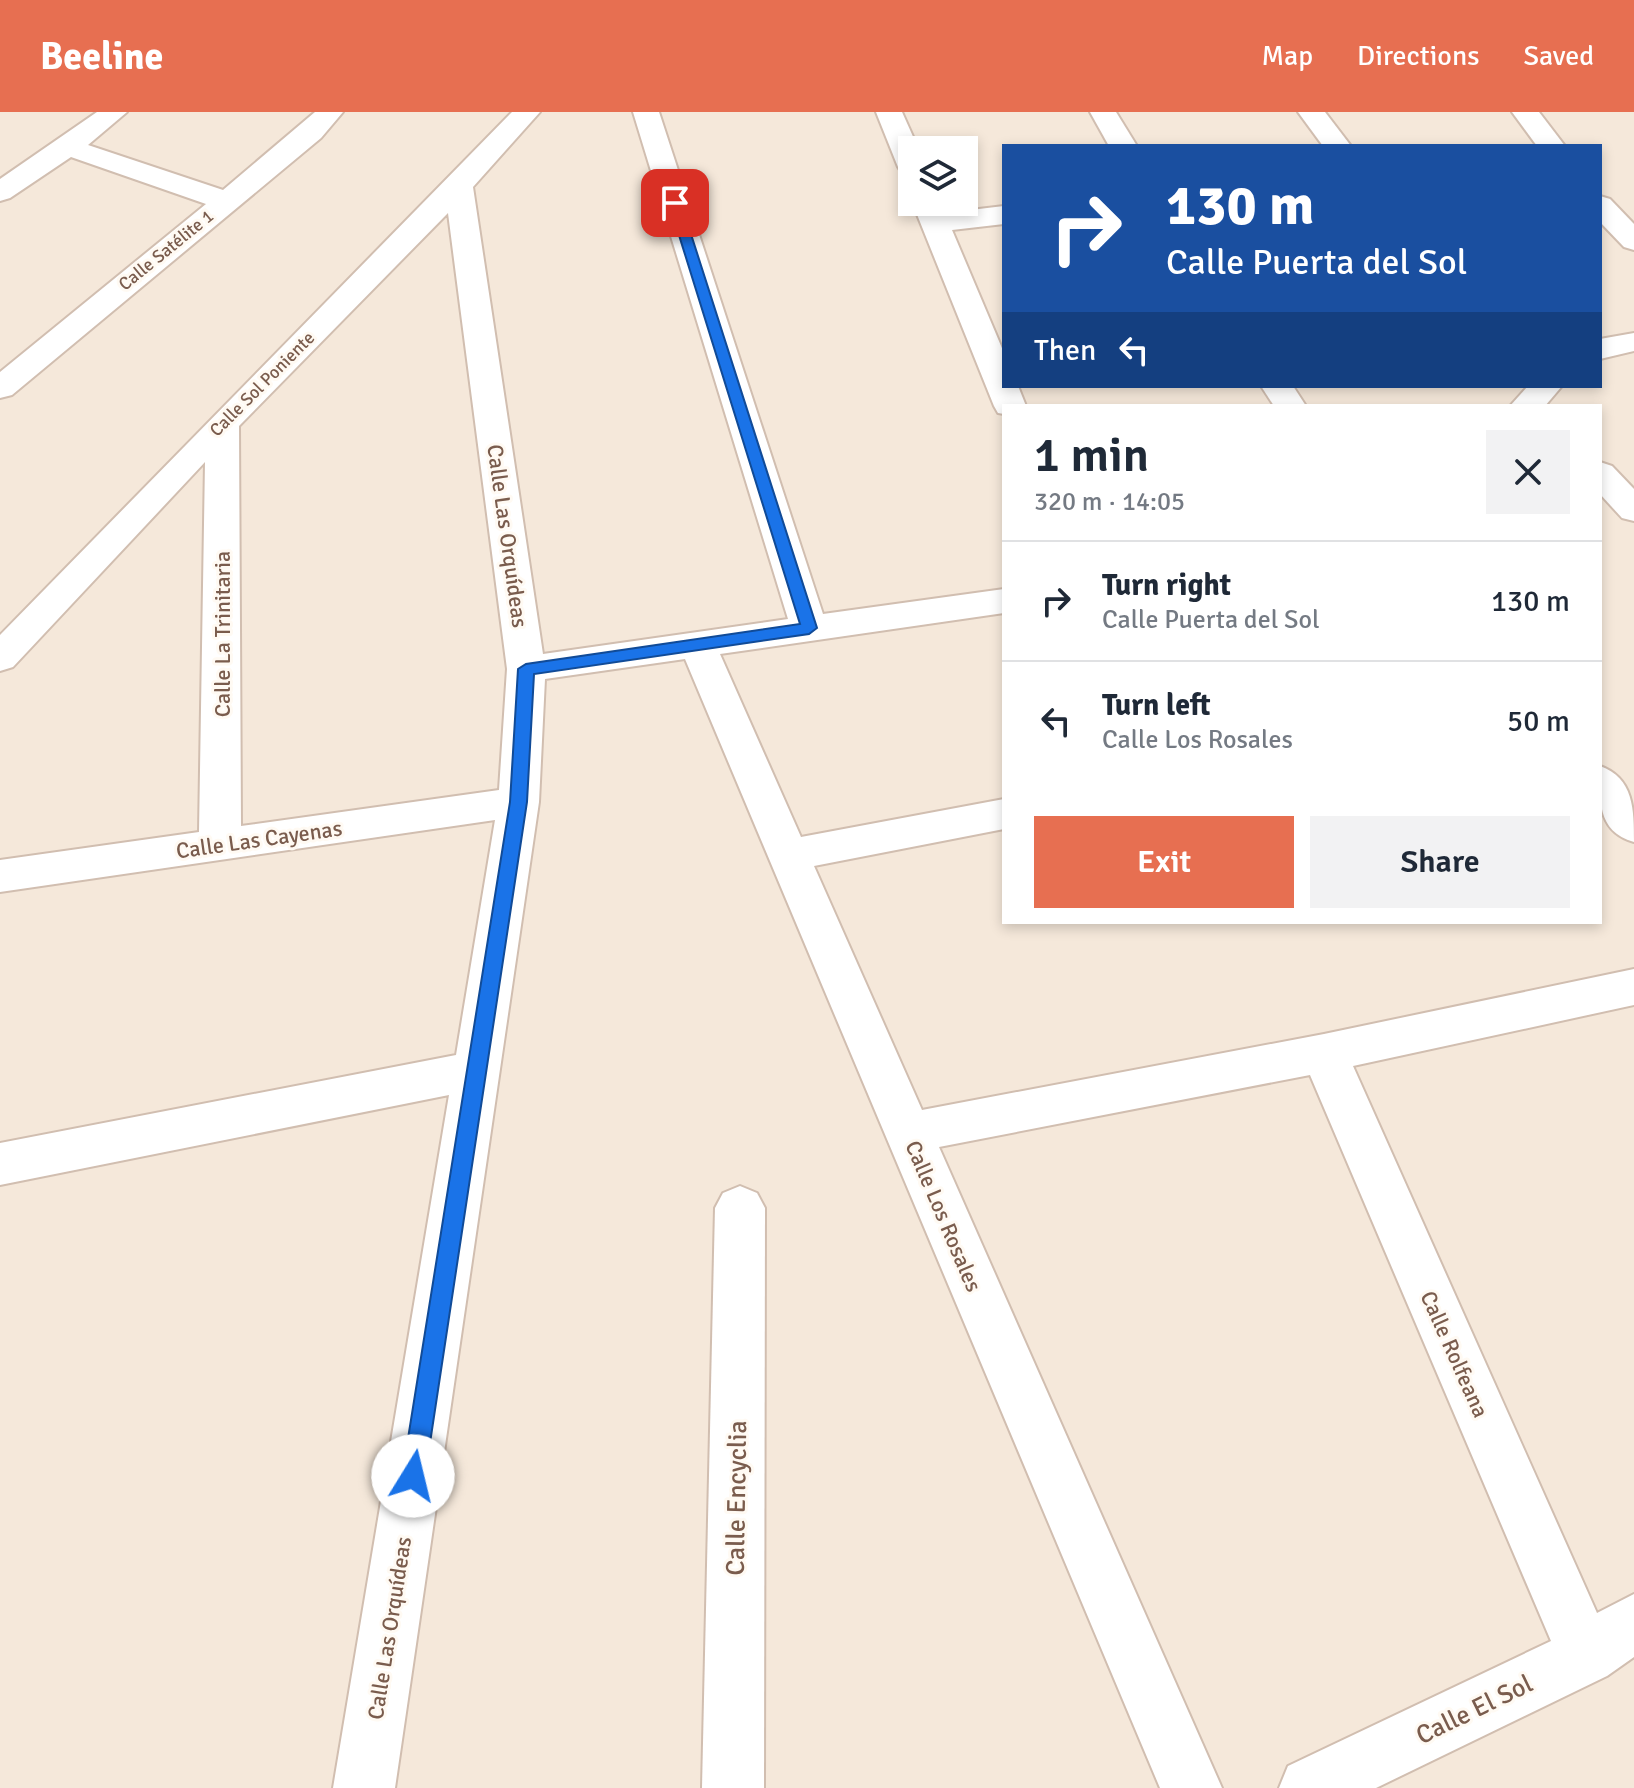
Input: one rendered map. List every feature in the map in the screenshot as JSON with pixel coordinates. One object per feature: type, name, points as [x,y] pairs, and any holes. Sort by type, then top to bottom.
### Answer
[{"type":"street","points":[[5,184],[68,147],[114,112]]},
{"type":"street","name":"Calle Satélite 1","points":[[0,388],[311,132],[330,112]]},
{"type":"street","name":"Calle Sol Poniente","points":[[0,658],[222,424],[459,186],[527,112]]},
{"type":"street","points":[[646,112],[809,628]]},
{"type":"street","points":[[889,112],[899,136]]},
{"type":"street","points":[[1103,112],[1122,144]]},
{"type":"street","points":[[1311,112],[1335,144]]},
{"type":"street","points":[[1525,112],[1549,144]]},
{"type":"street","points":[[68,147],[226,201]]},
{"type":"street","name":"Calle Las Orquídeas","points":[[364,1788],[519,802],[526,669],[459,186]]},
{"type":"street","points":[[1602,207],[1634,241]]},
{"type":"street","points":[[978,214],[1002,215]]},
{"type":"street","points":[[932,216],[1002,387]]},
{"type":"street","points":[[1602,349],[1634,342]]},
{"type":"street","name":"Calle La Trinitaria","points":[[220,845],[222,424]]},
{"type":"street","points":[[1602,475],[1634,510]]},
{"type":"street","points":[[526,669],[1002,601]]},
{"type":"street","name":"Calle Los Rosales","points":[[697,644],[1191,1788]]},
{"type":"street","points":[[1602,784],[1634,827]]},
{"type":"street","name":"Calle Las Cayenas","points":[[0,876],[519,802]]},
{"type":"street","points":[[788,855],[1002,814]]},
{"type":"street","points":[[908,1133],[1324,1053],[1634,987]]},
{"type":"street","name":"Calle Rolfeana","points":[[1324,1053],[1586,1655]]},
{"type":"street","points":[[0,1164],[477,1070]]},
{"type":"street","name":"Calle Encyclia","points":[[733,1788],[740,1208]]},
{"type":"street","name":"Calle El Sol","points":[[1310,1788],[1586,1655],[1634,1623]]},
{"type":"shaded area","points":[[0,112],[1634,112],[1634,1788],[0,1788]]},
{"type":"route","points":[[413,1476],[519,802],[526,669],[809,628],[675,203]]}]
